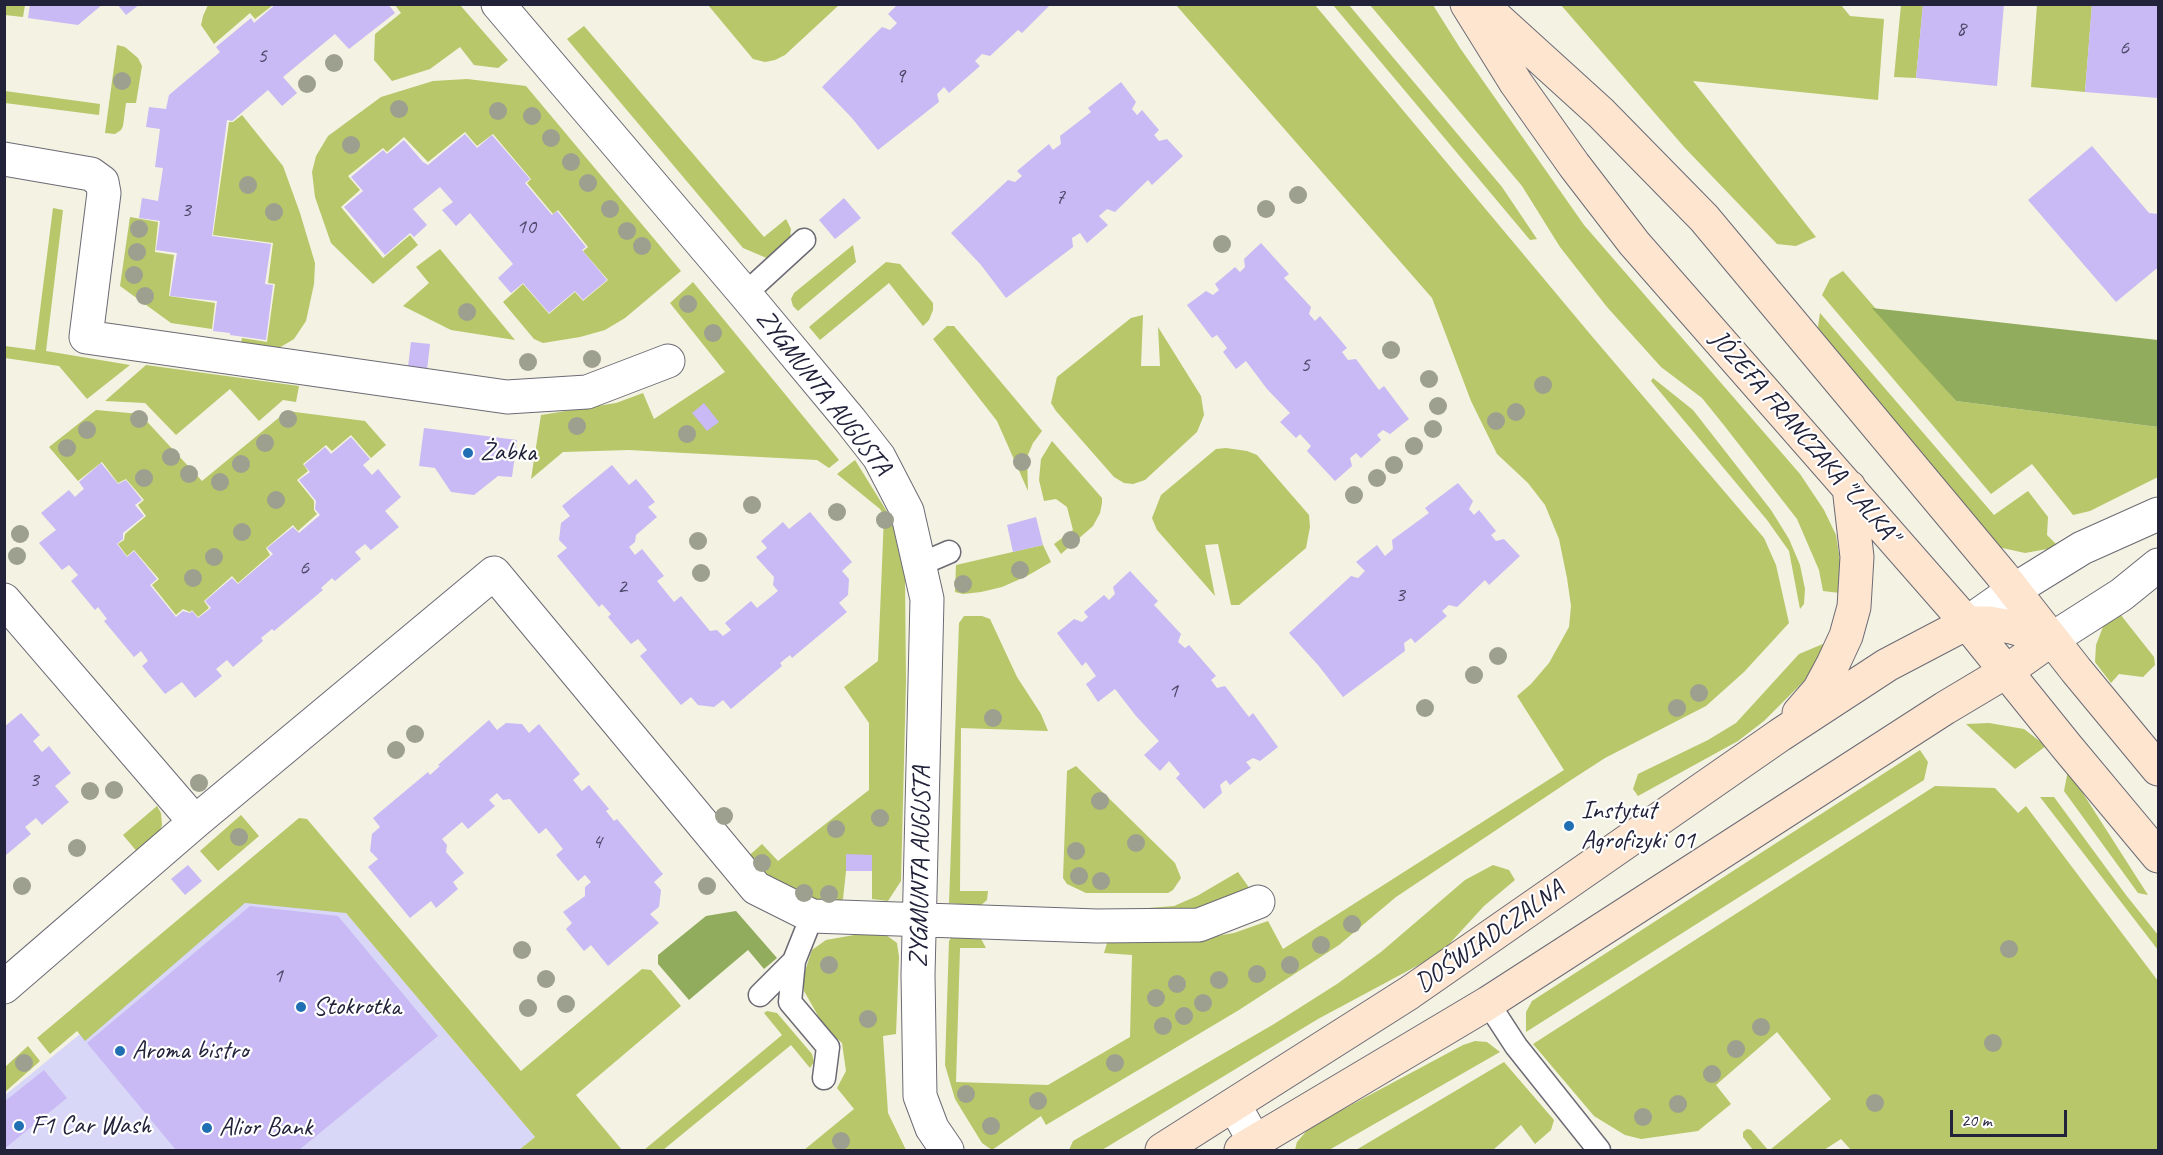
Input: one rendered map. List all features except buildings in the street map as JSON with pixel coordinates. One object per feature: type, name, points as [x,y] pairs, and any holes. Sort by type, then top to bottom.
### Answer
[{"type":"street","name":"ZYGMUNTA AUGUSTA","points":[[498,4],[745,294],[879,457],[935,558],[927,599],[919,920],[920,1096],[932,1128],[947,1150]]},
{"type":"street","name":"JÓZEFA FRANCZAKA \"LALKA\"","points":[[1467,4],[1516,83],[1574,165],[1634,243],[1967,623],[2158,856]]},
{"type":"street","points":[[1481,4],[1601,113],[1704,218],[2014,590],[2158,769]]},
{"type":"street","points":[[4,159],[91,174],[102,182],[104,192],[86,338],[507,398],[587,392],[669,361]]},
{"type":"street","points":[[1780,735],[1819,690],[1846,636],[1854,607],[1857,557],[1849,487]]},
{"type":"street","points":[[1967,623],[2014,590],[2082,548],[2158,514]]},
{"type":"street","points":[[1967,623],[1989,623],[2011,627],[2052,639],[2121,595],[2158,566]]},
{"type":"street","points":[[4,987],[195,822],[494,573],[756,888],[812,916],[1097,926],[1199,925],[1258,902]]},
{"type":"street","points":[[4,600],[195,822]]},
{"type":"street","name":"DOŚWIADCZALNA","points":[[1162,1150],[1409,993],[1780,735],[1887,665],[1967,623]]},
{"type":"street","name":"DOŚWIADCZALNA","points":[[1252,1148],[1488,1003],[1945,708],[2007,671],[2052,639]]},
{"type":"street","points":[[1234,1106],[1252,1148]]},
{"type":"lane","points":[[745,294],[804,240]]},
{"type":"lane","points":[[812,916],[794,961],[790,1002],[828,1047],[824,1078]]},
{"type":"lane","points":[[760,995],[794,961]]},
{"type":"lane","points":[[1488,1003],[1516,1046],[1599,1150]]},
{"type":"shaded area","points":[[298,856],[535,1137],[519,1150],[5,1150],[4,1096]]},
{"type":"green space","points":[[5,4],[25,5],[23,17],[5,15]]},
{"type":"green space","points":[[208,4],[273,5],[255,19],[250,13],[214,44],[201,25]]},
{"type":"green space","points":[[395,5],[460,5],[508,60],[498,68],[474,65],[460,47],[430,69],[392,81],[374,60],[375,34],[401,13]]},
{"type":"green space","points":[[708,5],[839,5],[785,55],[765,62],[753,59]]},
{"type":"green space","points":[[1176,5],[1315,5],[1764,538],[1776,565],[1789,623],[1744,672],[1706,706],[1605,758],[1571,780],[1396,897],[1339,945],[1239,1010],[1046,1125],[1041,1116],[992,1150],[982,1143],[955,1099],[945,1065],[949,941],[953,935],[979,935],[986,948],[960,948],[956,1082],[1048,1085],[1130,1037],[1132,955],[1104,953],[1108,940],[1199,939],[1234,933],[1268,921],[1283,949],[1564,770],[1517,696],[1549,663],[1569,627],[1571,606],[1567,578],[1559,539],[1545,505],[1528,483],[1497,454],[1471,401],[1432,298]]},
{"type":"green space","points":[[1333,5],[1349,5],[1502,187],[1537,239],[1530,240]]},
{"type":"green space","points":[[1370,5],[1433,5],[1460,48],[1584,225],[1800,474],[1824,510],[1836,535],[1840,561],[1840,593],[1823,591],[1819,570],[1797,519],[1723,424],[1702,398],[1661,367],[1607,307],[1560,247],[1522,186]]},
{"type":"green space","points":[[1561,5],[1841,5],[1850,16],[1884,19],[1878,100],[1693,81],[1816,237],[1796,246],[1777,244],[1685,148]]},
{"type":"green space","points":[[1901,5],[1923,5],[1916,78],[1894,77]]},
{"type":"green space","points":[[2037,5],[2092,5],[2085,92],[2031,87]]},
{"type":"green space","points":[[584,26],[764,237],[786,219],[791,229],[790,237],[769,259],[743,248],[567,39]]},
{"type":"green space","points":[[117,45],[125,47],[138,58],[142,66],[136,103],[126,103],[123,126],[115,134],[105,133]]},
{"type":"green space","points":[[467,79],[526,86],[681,271],[625,318],[605,330],[543,343],[534,339],[503,302],[523,284],[549,314],[575,292],[583,301],[608,280],[583,251],[588,247],[558,210],[553,214],[527,183],[531,179],[493,134],[477,146],[465,132],[428,162],[404,137],[387,152],[383,148],[348,176],[360,190],[341,207],[383,258],[410,235],[418,245],[373,284],[331,243],[315,197],[312,172],[316,156],[328,136],[381,97],[433,81]]},
{"type":"green space","points":[[5,91],[100,104],[99,115],[5,103]]},
{"type":"green space","points":[[242,115],[283,166],[315,263],[314,284],[306,321],[294,339],[279,348],[240,347],[242,338],[267,342],[275,284],[268,283],[273,243],[213,235],[229,122],[233,122]]},
{"type":"green space","points":[[53,208],[63,210],[46,351],[130,365],[87,399],[59,366],[5,358],[5,346],[35,350]]},
{"type":"green space","points":[[130,217],[158,222],[155,252],[174,255],[169,296],[215,303],[212,329],[171,323],[120,286]]},
{"type":"green space","points":[[853,245],[856,262],[798,311],[791,299],[794,293]]},
{"type":"green space","points":[[440,249],[515,340],[451,330],[403,306],[429,283],[416,267]]},
{"type":"green space","points":[[886,262],[900,264],[933,303],[929,320],[923,326],[889,283],[820,340],[809,327]]},
{"type":"green space","points":[[1843,271],[1956,401],[2158,427],[2158,477],[2090,511],[2073,515],[2032,464],[1991,494],[1822,295],[1830,279]]},
{"type":"green space","points":[[693,282],[839,460],[829,468],[817,460],[628,450],[563,452],[531,479],[541,415],[616,403],[643,393],[654,419],[725,372],[670,303]]},
{"type":"green space","points":[[1872,308],[2158,340],[2158,427],[1956,401]]},
{"type":"green space","points":[[1820,313],[1994,515],[2028,491],[2048,517],[2047,535],[2057,545],[2053,548],[2025,553],[1998,547],[1831,350],[1818,327]]},
{"type":"green space","points":[[1143,315],[1141,366],[1160,366],[1158,327],[1201,396],[1204,415],[1197,432],[1145,480],[1133,484],[1124,483],[1114,477],[1051,403],[1057,377],[1131,318]]},
{"type":"green space","points":[[947,326],[954,326],[1042,431],[1027,457],[1028,491],[997,421],[933,339]]},
{"type":"green space","points":[[146,365],[299,386],[296,402],[283,400],[259,421],[230,389],[176,435],[145,403],[105,401]]},
{"type":"green space","points":[[1653,378],[1693,410],[1771,510],[1789,539],[1800,565],[1805,589],[1804,604],[1800,609],[1789,551],[1767,520],[1651,381]]},
{"type":"green space","points":[[96,410],[140,414],[202,481],[287,411],[365,421],[386,445],[371,458],[351,435],[332,451],[326,445],[303,464],[308,471],[297,480],[314,501],[314,510],[317,514],[298,531],[293,525],[266,548],[270,555],[238,583],[232,576],[204,601],[209,608],[198,617],[192,610],[190,612],[183,609],[176,615],[152,585],[159,579],[134,550],[127,556],[118,544],[124,540],[125,534],[146,516],[138,505],[144,500],[126,479],[118,483],[102,462],[78,481],[49,447]]},
{"type":"green space","points":[[1052,441],[1102,498],[1100,513],[1093,526],[1061,554],[1054,544],[1073,530],[1067,507],[1056,499],[1044,501],[1039,480],[1041,459]]},
{"type":"green space","points":[[1226,448],[1257,455],[1309,515],[1310,527],[1306,548],[1239,605],[1231,605],[1218,544],[1205,545],[1215,596],[1157,530],[1152,518],[1161,495],[1216,449]]},
{"type":"green space","points":[[855,460],[891,518],[905,579],[906,681],[901,881],[888,901],[872,899],[872,855],[846,871],[843,899],[833,910],[759,879],[744,860],[762,844],[778,861],[869,790],[869,723],[844,687],[878,661],[884,516],[880,509],[837,474]]},
{"type":"green space","points":[[1043,545],[1051,562],[1027,576],[1002,587],[981,592],[963,594],[955,592],[956,565]]},
{"type":"green space","points":[[2120,614],[2154,657],[2155,665],[2143,677],[2119,674],[2111,683],[2095,662],[2096,645],[2103,627]]},
{"type":"green space","points":[[964,616],[982,616],[990,619],[1017,677],[1041,714],[1048,731],[961,728],[960,891],[988,891],[987,900],[980,906],[949,903],[959,623]]},
{"type":"green space","points":[[1830,641],[1805,680],[1764,721],[1738,741],[1638,796],[1633,789],[1638,774],[1708,740],[1736,723],[1799,654]]},
{"type":"green space","points":[[1989,723],[2024,729],[2046,746],[2015,769],[1966,724]]},
{"type":"green space","points":[[1920,750],[1928,762],[1924,780],[1526,1032],[1526,1012],[1532,1001]]},
{"type":"green space","points":[[1076,766],[1175,863],[1181,878],[1173,890],[1168,893],[1086,893],[1067,884],[1063,878],[1067,771]]},
{"type":"green space","points":[[2068,770],[2148,895],[2138,893],[2064,791]]},
{"type":"green space","points":[[1935,786],[1995,788],[2018,813],[2026,806],[2158,981],[2158,1150],[1851,1150],[1841,1139],[1824,1150],[1770,1150],[1831,1099],[1777,1032],[1716,1085],[1731,1104],[1698,1131],[1641,1139],[1625,1135],[1594,1116],[1533,1044]]},
{"type":"green space","points":[[2040,797],[2054,797],[2158,935],[2158,950]]},
{"type":"green space","points":[[157,806],[161,813],[162,825],[159,834],[139,854],[123,835]]},
{"type":"green space","points":[[241,815],[259,836],[218,871],[200,851]]},
{"type":"green space","points":[[299,818],[307,819],[521,1071],[642,969],[651,970],[681,1006],[576,1095],[622,1150],[519,1150],[535,1137],[346,913],[245,903],[85,1041],[77,1031],[50,1054],[37,1038]]},
{"type":"green space","points":[[1493,865],[1509,870],[1515,880],[1484,906],[1441,953],[1318,1019],[1102,1150],[1069,1150],[1073,1141],[1274,1024],[1337,984],[1381,952],[1465,880]]},
{"type":"green space","points":[[1238,872],[1255,896],[1226,906],[1166,911],[1135,909],[1174,906],[1197,896]]},
{"type":"green space","points":[[736,911],[777,958],[764,969],[748,950],[689,1000],[658,964],[658,955],[706,916]]},
{"type":"green space","points":[[871,932],[886,935],[897,943],[899,957],[896,1034],[883,1036],[888,1113],[906,1150],[804,1150],[854,1109],[837,1088],[846,1071],[842,1043],[825,1028],[804,991],[803,977],[812,950],[826,940]]},
{"type":"green space","points":[[767,1011],[777,1013],[812,1054],[814,1062],[810,1068],[791,1045],[663,1150],[644,1150],[782,1035],[764,1013]]},
{"type":"green space","points":[[1475,1041],[1487,1042],[1500,1052],[1329,1150],[1295,1150],[1297,1142],[1310,1127],[1463,1045]]},
{"type":"green space","points":[[28,1046],[40,1061],[5,1092],[5,1067]]},
{"type":"green space","points":[[1504,1062],[1554,1120],[1551,1130],[1535,1144],[1521,1125],[1493,1150],[1356,1150]]},
{"type":"green space","points":[[1747,1129],[1751,1130],[1768,1150],[1753,1150],[1743,1137],[1743,1132]]},
{"type":"place","name":"Żabka","points":[[468,453]]},
{"type":"place","name":"Instytut Agrofizyki 01","points":[[1569,826]]},
{"type":"place","name":"Stokrotka","points":[[301,1007]]},
{"type":"place","name":"Aroma bistro","points":[[120,1051]]},
{"type":"place","name":"F1 Car Wash","points":[[19,1126]]},
{"type":"place","name":"Alior Bank","points":[[207,1128]]}]
